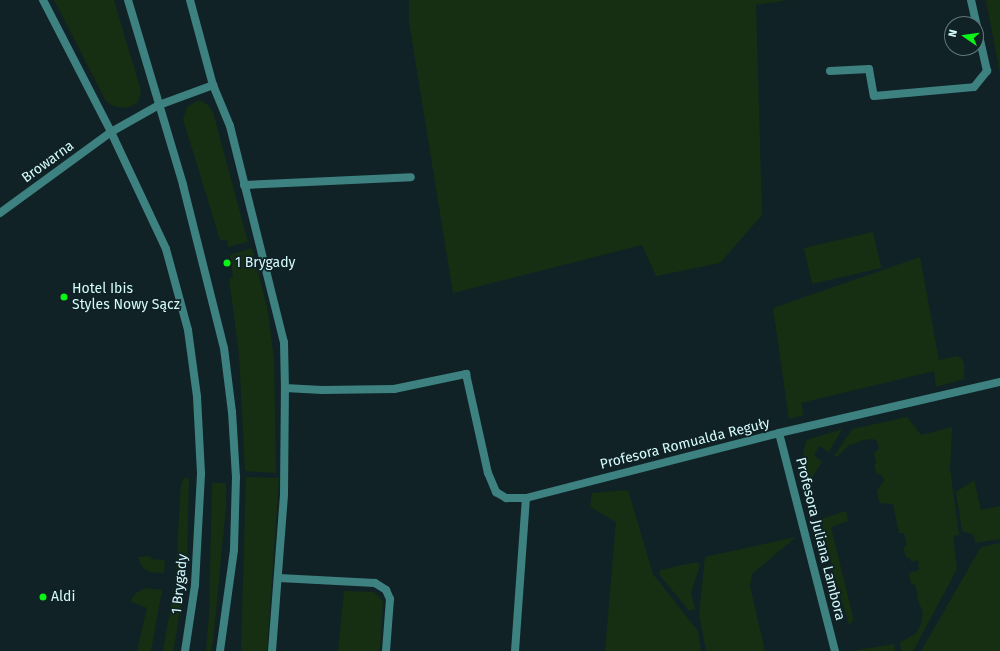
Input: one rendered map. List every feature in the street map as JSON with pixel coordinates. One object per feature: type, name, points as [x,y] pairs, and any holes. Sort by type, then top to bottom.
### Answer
[{"type":"street","name":"1 Brygady","points":[[43,0],[112,132],[166,249],[188,330],[197,397],[201,474],[195,585],[185,651]]},
{"type":"street","points":[[128,0],[204,264],[224,348],[232,412],[236,477],[234,550],[220,651]]},
{"type":"street","points":[[190,0],[213,85],[230,126],[284,342],[284,495],[279,578],[272,651]]},
{"type":"street","points":[[830,71],[869,69],[874,96],[974,87],[987,71],[971,0]]},
{"type":"street","name":"Browarna","points":[[0,214],[112,132],[159,105],[213,85]]},
{"type":"street","points":[[244,184],[410,177]]},
{"type":"street","name":"Profesora Romualda Reguły","points":[[285,388],[322,390],[394,389],[466,374],[488,473],[496,492],[506,498],[526,498],[779,433],[1000,382]]},
{"type":"street","name":"Profesora Juliana Lambora","points":[[779,433],[836,651]]},
{"type":"street","points":[[515,651],[526,498]]},
{"type":"street","points":[[279,578],[375,583],[386,590],[390,599],[386,651]]},
{"type":"green space","points":[[54,0],[114,0],[141,91],[138,102],[125,108],[113,106],[106,101]]},
{"type":"green space","points":[[409,0],[789,0],[756,5],[762,215],[720,263],[656,276],[642,245],[453,293],[409,22]]},
{"type":"green space","points":[[986,0],[1000,0],[1000,74]]},
{"type":"green space","points":[[199,100],[207,104],[213,112],[248,242],[228,247],[227,240],[220,240],[183,119],[187,107]]},
{"type":"green space","points":[[873,232],[881,268],[812,284],[804,248]]},
{"type":"green space","points":[[252,248],[268,311],[274,359],[276,473],[245,471],[239,354],[229,279],[233,277],[230,255]]},
{"type":"green space","points":[[920,257],[939,360],[957,356],[962,359],[964,363],[964,379],[936,387],[934,371],[801,403],[804,415],[789,419],[773,308]]},
{"type":"green space","points":[[907,417],[921,435],[952,427],[950,469],[959,535],[953,536],[957,569],[913,651],[901,651],[900,642],[916,634],[921,624],[923,612],[917,599],[918,595],[915,585],[911,584],[909,573],[919,570],[918,560],[911,562],[910,558],[906,557],[903,547],[907,546],[904,533],[899,533],[893,504],[879,503],[877,491],[884,480],[880,474],[877,474],[874,465],[876,464],[874,453],[879,449],[877,441],[873,439],[863,440],[848,446],[838,456],[834,456],[852,429]]},
{"type":"green space","points":[[842,429],[829,452],[819,446],[814,455],[822,462],[809,482],[803,453],[807,440]]},
{"type":"green space","points":[[246,477],[279,478],[267,651],[241,651]]},
{"type":"green space","points":[[184,478],[189,478],[187,554],[185,561],[176,570],[181,484]]},
{"type":"green space","points":[[974,480],[981,510],[1000,506],[1000,539],[975,543],[974,535],[962,531],[956,492]]},
{"type":"green space","points":[[212,483],[226,483],[226,506],[213,642],[211,651],[206,651],[209,615]]},
{"type":"green space","points":[[628,490],[653,574],[698,631],[701,651],[605,651],[616,522],[590,507],[592,493]]},
{"type":"green space","points":[[846,511],[848,521],[831,527],[853,617],[853,621],[849,625],[833,570],[821,519]]},
{"type":"green space","points":[[796,537],[752,574],[750,586],[765,651],[706,651],[699,614],[705,557]]},
{"type":"green space","points":[[1000,543],[1000,651],[921,651],[981,547]]},
{"type":"green space","points":[[151,556],[151,559],[165,560],[164,573],[150,572],[142,567],[138,557]]},
{"type":"green space","points":[[697,562],[700,565],[691,593],[695,609],[689,611],[659,574],[660,570]]},
{"type":"green space","points":[[145,588],[162,590],[151,651],[137,651],[147,608],[130,601],[136,593]]},
{"type":"green space","points":[[344,591],[374,592],[383,601],[380,651],[338,651]]},
{"type":"green space","points":[[173,593],[181,602],[174,649],[173,651],[163,651]]},
{"type":"green space","points":[[894,644],[895,651],[856,651],[857,650]]},
{"type":"place","name":"1 Brygady","points":[[227,263]]},
{"type":"place","name":"Hotel Ibis Styles Nowy Sącz","points":[[64,297]]},
{"type":"place","name":"Aldi","points":[[43,597]]}]
